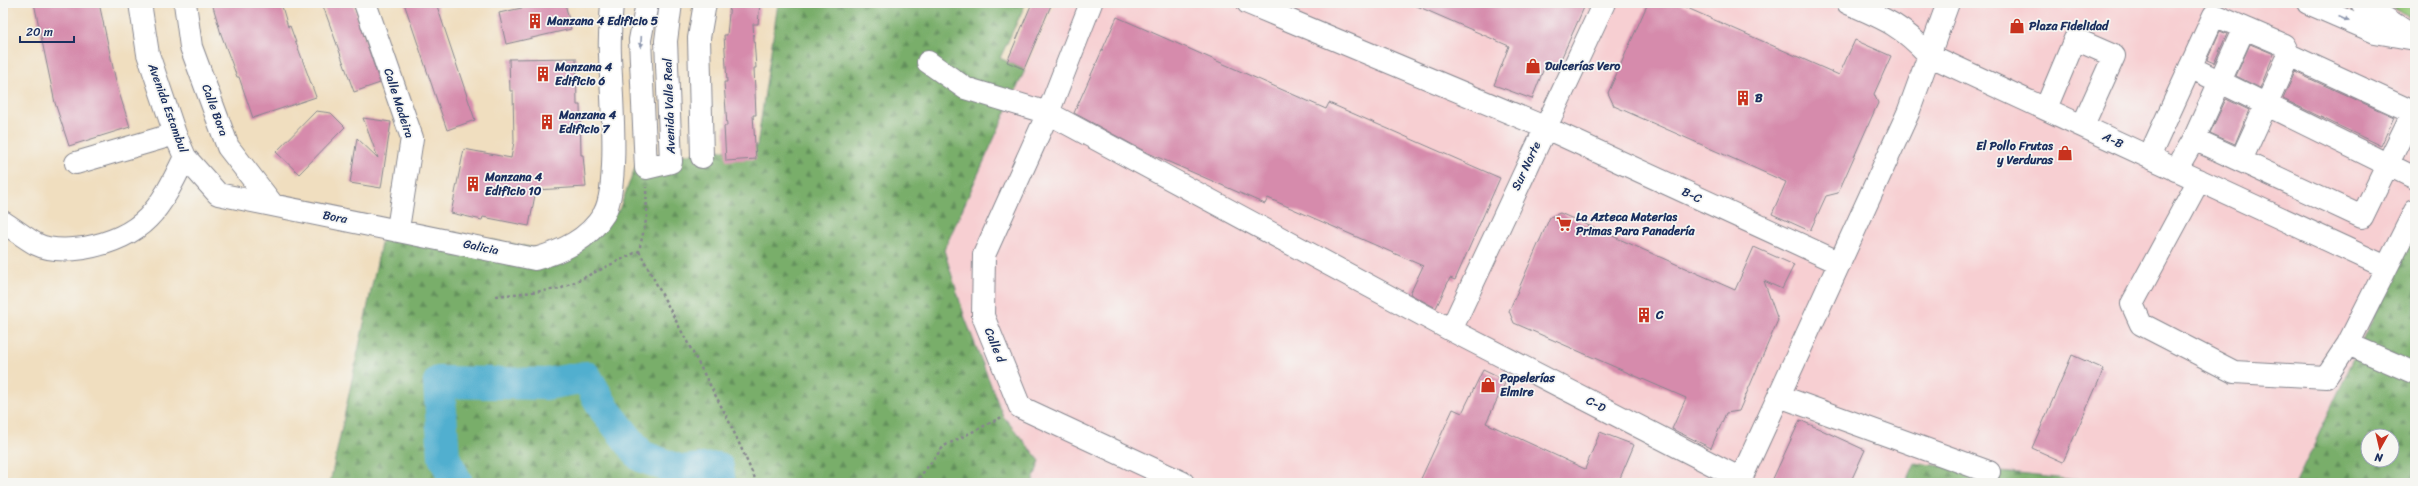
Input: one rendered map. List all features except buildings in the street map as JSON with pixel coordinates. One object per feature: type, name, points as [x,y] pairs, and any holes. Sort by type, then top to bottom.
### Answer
[{"type":"street","name":"Avenida Estambul","points":[[140,3],[148,54],[175,134],[185,157],[218,194],[273,205]]},
{"type":"street","name":"Calle Bora","points":[[185,3],[192,47],[228,146],[273,205]]},
{"type":"street","name":"Calle Madeira","points":[[365,3],[412,138],[398,229]]},
{"type":"street","name":"Galicia","points":[[398,229],[535,259],[563,251],[590,233],[604,213],[612,191],[610,52],[612,3]]},
{"type":"street","name":"Avenida Valle Real","points":[[647,3],[640,40],[646,168],[671,162],[666,41],[671,3]]},
{"type":"street","points":[[702,157],[699,38],[705,3]]},
{"type":"street","name":"Calle d","points":[[1020,407],[983,316],[984,255],[1048,113],[1091,3]]},
{"type":"street","name":"B-C","points":[[1248,3],[1544,127],[1840,263]]},
{"type":"street","name":"Sur Norte","points":[[1450,330],[1544,127],[1604,3]]},
{"type":"street","name":"A-B","points":[[1848,3],[1894,23],[1912,37],[1929,55],[2083,125],[2148,157],[2386,267]]},
{"type":"street","points":[[1740,481],[1908,113],[1948,3]]},
{"type":"street","points":[[2308,3],[2375,32],[2415,39]]},
{"type":"street","points":[[2362,3],[2415,39]]},
{"type":"street","points":[[2148,157],[2214,15],[2284,46],[2289,54],[2413,112],[2362,217],[2194,139]]},
{"type":"street","points":[[2176,170],[2194,139],[2244,28]]},
{"type":"street","points":[[2046,108],[2075,39],[2114,56],[2083,125]]},
{"type":"street","points":[[2241,160],[2265,104],[2289,54]]},
{"type":"street","name":"C-D","points":[[928,62],[965,88],[1048,113],[1450,330],[1740,481]]},
{"type":"street","points":[[2190,67],[2415,178]]},
{"type":"street","points":[[76,163],[175,134]]},
{"type":"street","points":[[3,222],[37,245],[68,250],[104,244],[137,229],[165,200],[185,157]]},
{"type":"street","points":[[2199,180],[2132,304],[2141,324],[2234,372],[2326,377],[2348,344],[2415,211]]},
{"type":"street","name":"Bora","points":[[273,205],[398,229]]},
{"type":"street","points":[[2348,344],[2415,373]]},
{"type":"street","points":[[1779,396],[1989,472]]},
{"type":"street","points":[[1020,407],[1184,483]]},
{"type":"path","points":[[638,250],[728,419],[758,483]]},
{"type":"path","points":[[915,483],[944,446],[1020,407]]},
{"type":"shaded area","points":[[1055,3],[2415,3],[2415,227],[2296,483],[2104,483],[1915,463],[1906,483],[1032,483],[1040,461],[1003,416],[965,318],[944,250]]},
{"type":"green space","points":[[778,3],[1026,3],[1000,58],[1025,70],[944,250],[965,318],[1003,416],[1040,461],[1032,483],[330,483],[386,220],[555,252],[619,210],[638,160],[757,146]]},
{"type":"green space","points":[[2404,3],[2411,3],[2415,9],[2413,18],[2391,7]]},
{"type":"green space","points":[[2415,227],[2415,483],[2296,483]]},
{"type":"green space","points":[[1915,463],[2104,483],[1906,483]]},
{"type":"waterway","points":[[457,483],[444,457],[439,382],[546,384],[586,377],[605,410],[641,456],[681,471],[718,468],[720,483]]},
{"type":"place","name":"Manzana 4 Edificio 5","points":[[535,21]]},
{"type":"place","name":"Plaza Fidelidad","points":[[2017,26]]},
{"type":"place","name":"Dulcerías Vero","points":[[1533,66]]},
{"type":"place","name":"Manzana 4 Edificio 6","points":[[543,74]]},
{"type":"place","name":"B","points":[[1743,98]]},
{"type":"place","name":"Manzana 4 Edificio 7","points":[[547,122]]},
{"type":"place","name":"El Pollo Frutas y Verduras","points":[[2065,153]]},
{"type":"place","name":"Manzana 4 Edificio 10","points":[[473,184]]},
{"type":"place","name":"La Azteca Materias Primas Para Panadería","points":[[1564,224]]},
{"type":"place","name":"C","points":[[1644,315]]},
{"type":"place","name":"Papelerías Elmire","points":[[1488,385]]}]
